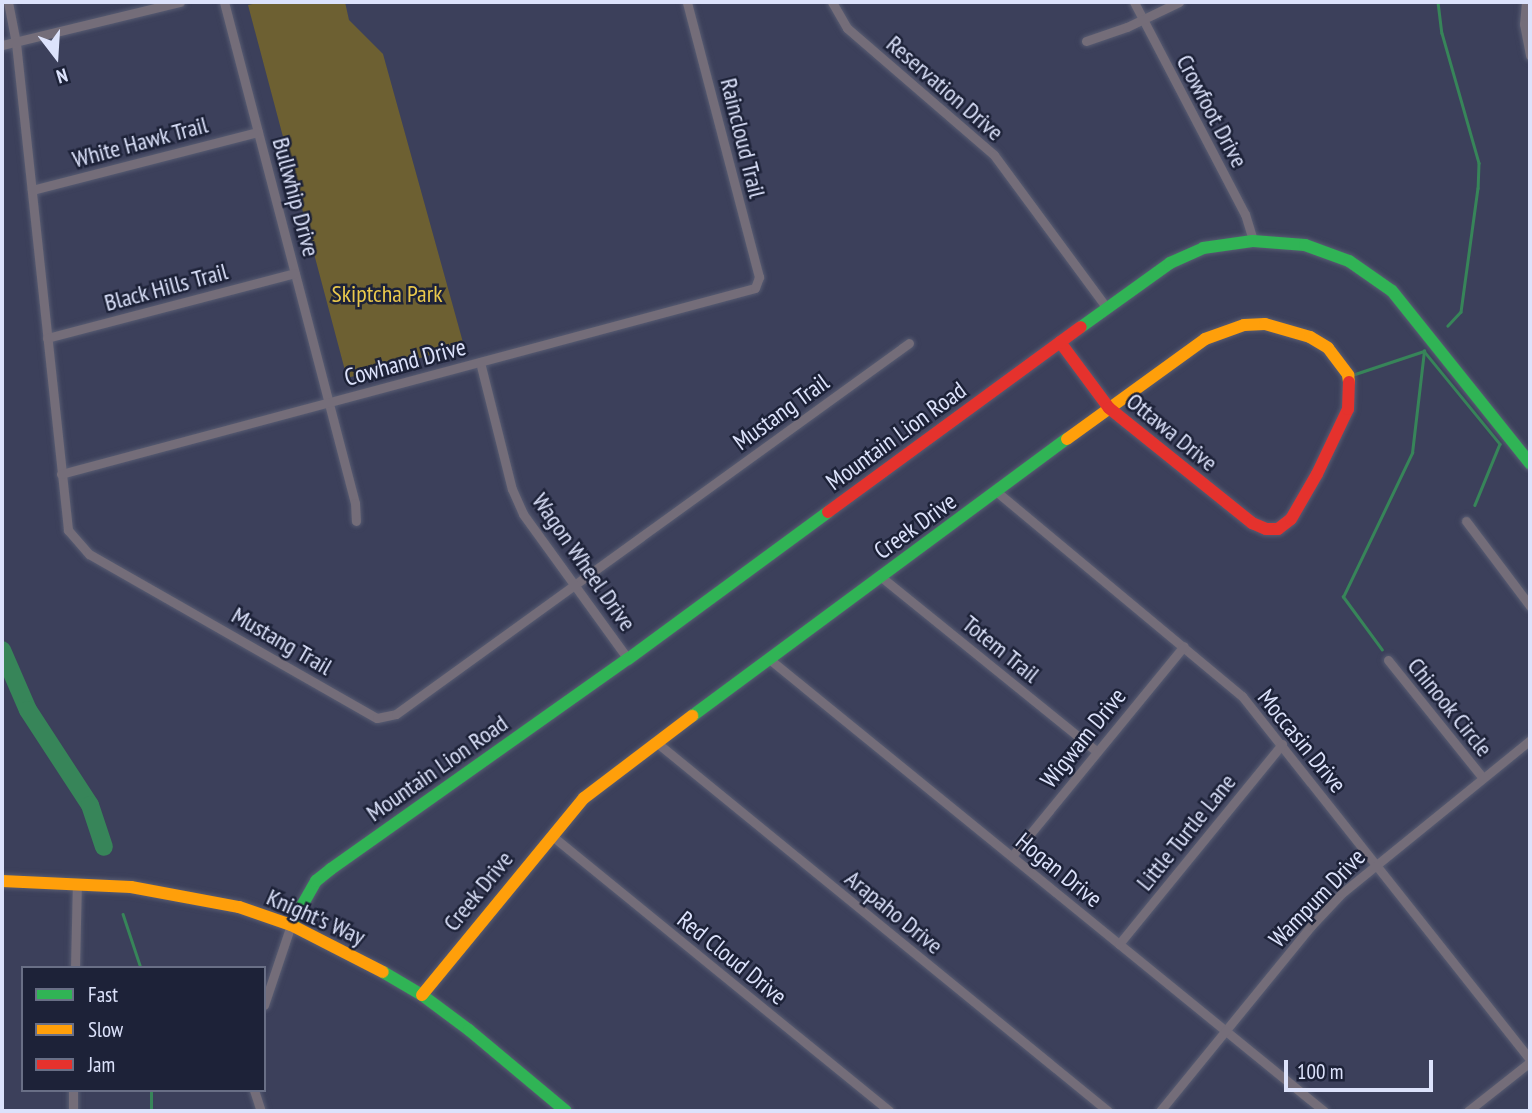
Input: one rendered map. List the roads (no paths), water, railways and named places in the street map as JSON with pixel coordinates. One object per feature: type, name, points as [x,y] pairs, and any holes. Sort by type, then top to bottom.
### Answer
[{"type":"street","name":"Mustang Trail","points":[[8,2],[16,43],[68,530],[89,554],[377,718],[396,715],[909,343]]},
{"type":"street","points":[[2,45],[180,2]]},
{"type":"street","name":"Bullwhip Drive","points":[[224,2],[330,403],[355,503],[356,521]]},
{"type":"street","name":"Raincloud Trail","points":[[687,2],[759,277],[758,283]]},
{"type":"street","name":"Reservation Drive","points":[[831,2],[847,28],[994,155],[1107,308]]},
{"type":"street","name":"Crowfoot Drive","points":[[1134,2],[1245,214],[1253,240]]},
{"type":"street","points":[[1086,41],[1179,2]]},
{"type":"street","points":[[1526,2],[1524,24],[1530,55]]},
{"type":"street","name":"White Hawk Trail","points":[[32,190],[258,132]]},
{"type":"street","name":"Mountain Lion Road","points":[[291,925],[316,881],[331,869],[628,659],[1060,342],[1185,255],[1228,243],[1253,240],[1305,244],[1349,261],[1392,291],[1530,463]]},
{"type":"street","name":"Black Hills Trail","points":[[47,338],[295,273]]},
{"type":"street","name":"Cowhand Drive","points":[[61,474],[755,288],[758,283]]},
{"type":"street","name":"Creek Drive","points":[[422,995],[551,835],[584,799],[768,658],[1109,408],[1205,340],[1244,325],[1286,327],[1328,348],[1348,375],[1348,409],[1317,474],[1291,519],[1278,529]]},
{"type":"street","name":"Ottawa Drive","points":[[1060,342],[1109,408],[1252,523],[1278,529]]},
{"type":"street","name":"Wagon Wheel Drive","points":[[480,362],[517,501],[628,659]]},
{"type":"street","name":"Moccasin Drive","points":[[997,492],[1242,696],[1530,1060]]},
{"type":"street","points":[[1466,521],[1530,606]]},
{"type":"street","name":"Totem Trail","points":[[880,576],[1097,752]]},
{"type":"street","name":"Wigwam Drive","points":[[1012,856],[1184,646]]},
{"type":"street","name":"Hogan Drive","points":[[768,658],[1324,1111]]},
{"type":"street","name":"Chinook Circle","points":[[1388,660],[1483,778]]},
{"type":"street","name":"Wampum Drive","points":[[1160,1111],[1311,926],[1375,864],[1530,740]]},
{"type":"street","name":"Arapaho Drive","points":[[656,742],[1108,1111]]},
{"type":"street","name":"Little Turtle Lane","points":[[1119,944],[1282,744]]},
{"type":"street","name":"Red Cloud Drive","points":[[551,835],[889,1111]]},
{"type":"street","name":"Knight's Way","points":[[2,881],[131,887],[204,899],[291,925],[355,955],[422,995],[469,1030],[566,1111]]},
{"type":"street","points":[[75,966],[77,883]]},
{"type":"street","points":[[266,999],[291,925]]},
{"type":"street","points":[[1468,1111],[1530,1060]]},
{"type":"street","points":[[73,1092],[73,1111]]},
{"type":"street","points":[[255,1092],[261,1111]]},
{"type":"waterway","points":[[1438,2],[1442,33],[1479,163],[1461,312],[1448,326]]},
{"type":"waterway","points":[[1424,351],[1500,444],[1475,505]]},
{"type":"waterway","points":[[1355,374],[1424,351]]},
{"type":"waterway","points":[[1382,650],[1343,597],[1412,453],[1424,351]]},
{"type":"waterway","points":[[2,650],[28,710],[90,805],[104,847]]},
{"type":"waterway","points":[[123,914],[140,966]]},
{"type":"waterway","points":[[151,1092],[151,1111]]},
{"type":"park label","name":"Skiptcha Park","points":[[387,294]]}]
